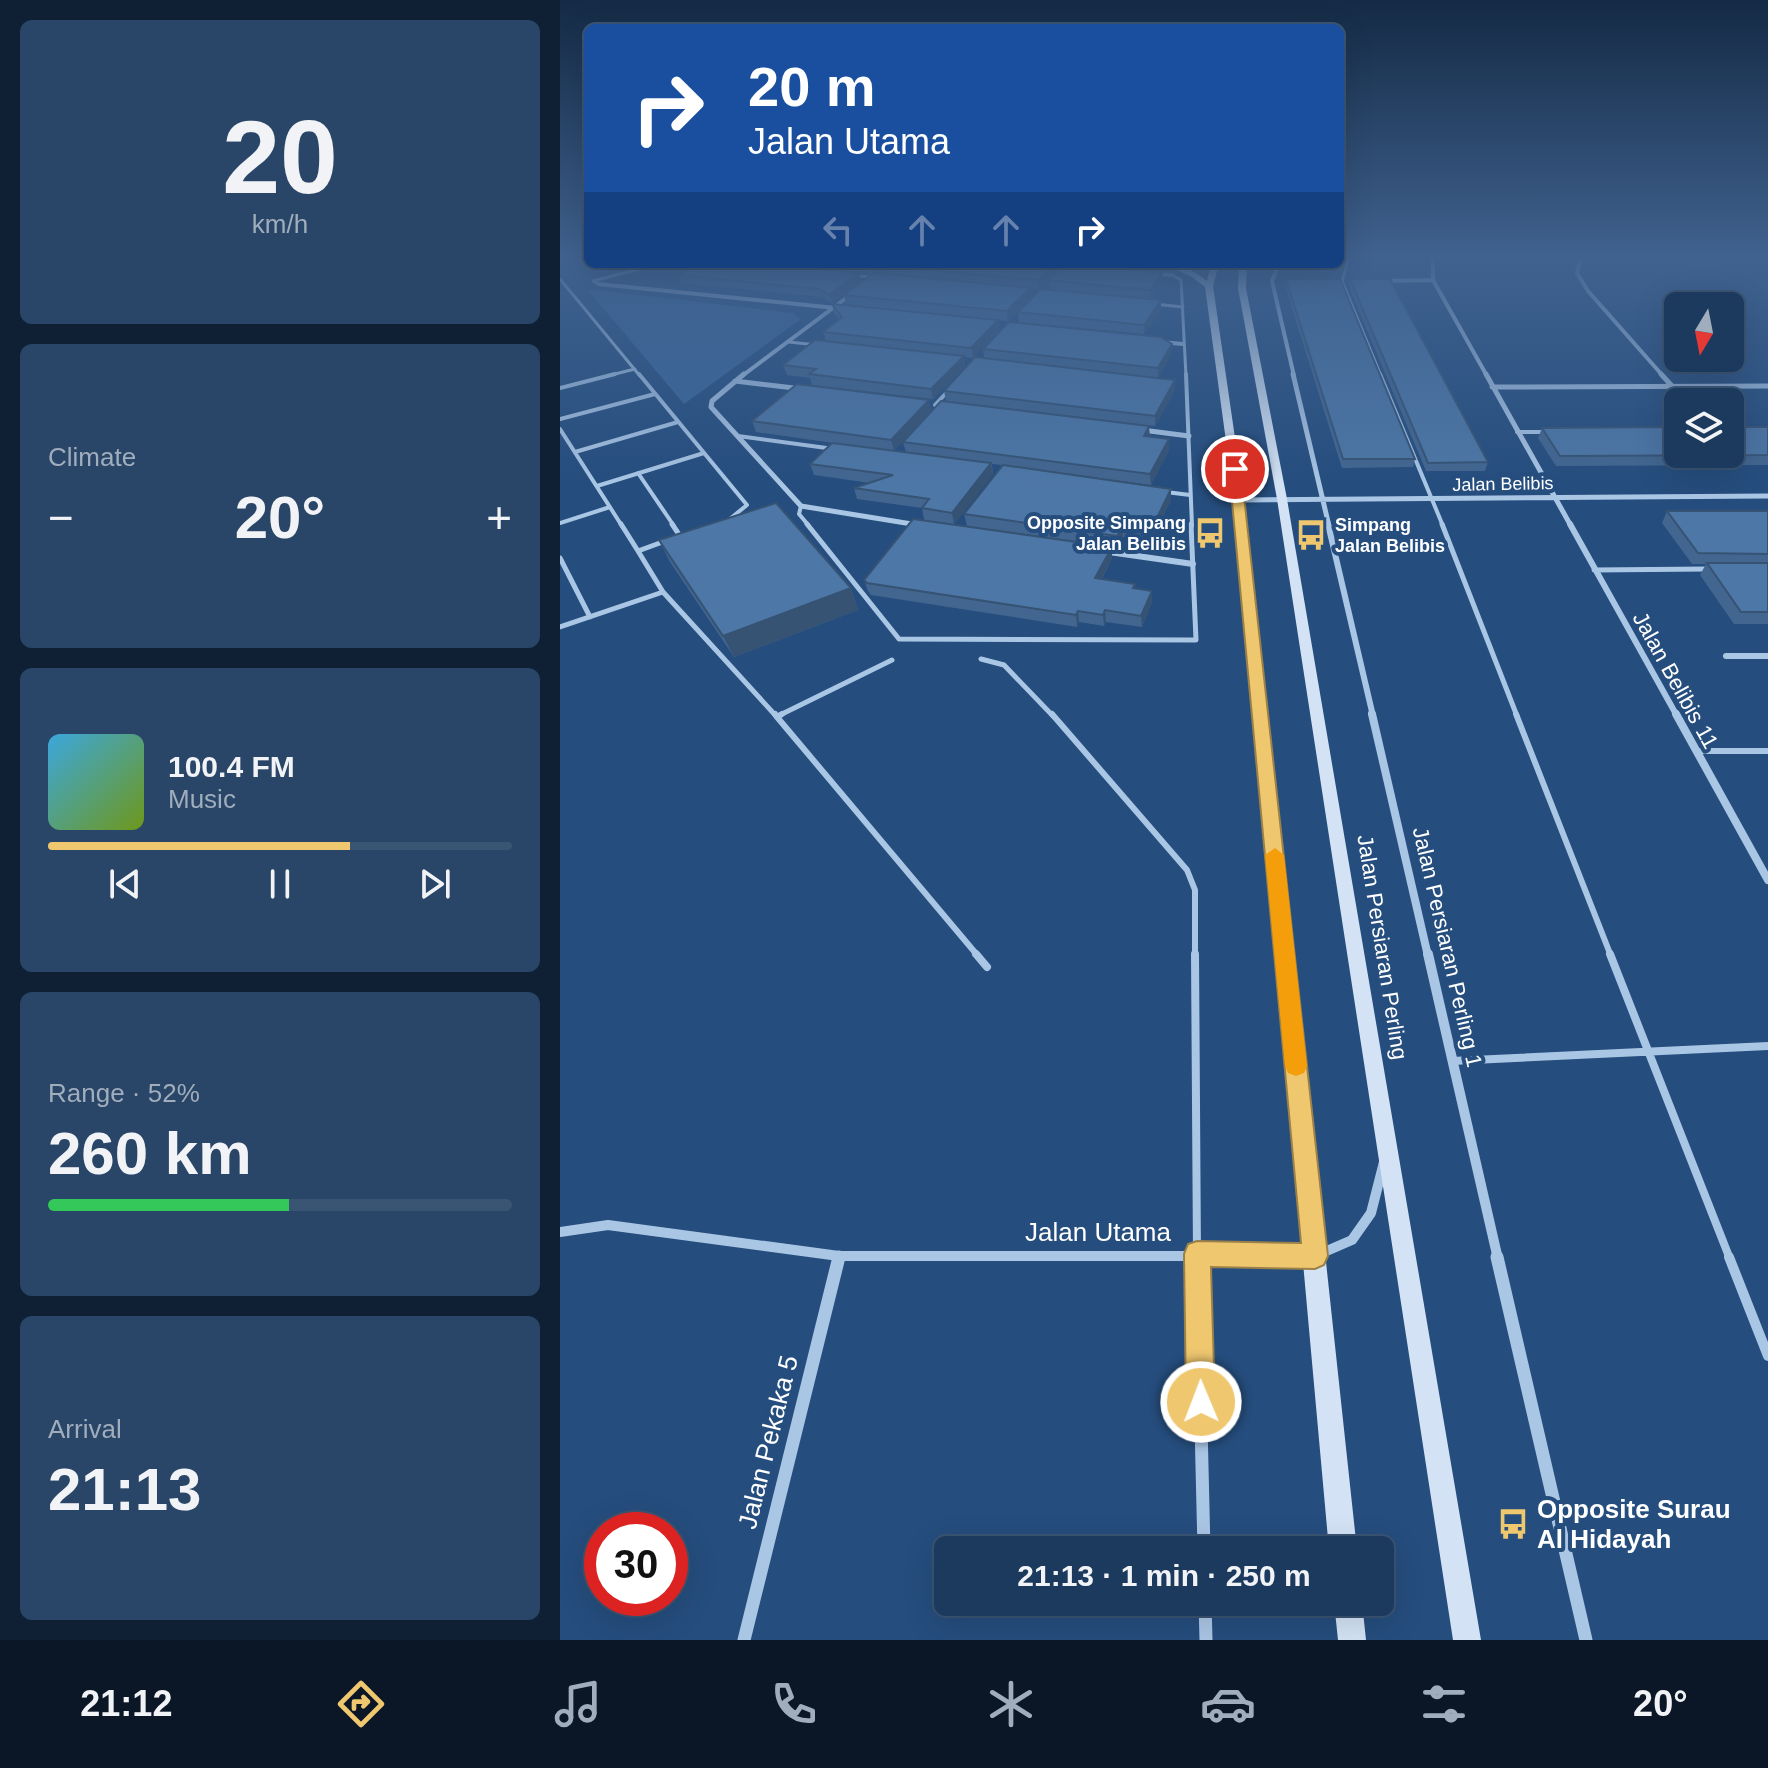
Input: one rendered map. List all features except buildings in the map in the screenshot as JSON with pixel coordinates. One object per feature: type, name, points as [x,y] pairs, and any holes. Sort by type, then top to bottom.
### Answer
[{"type":"main road","points":[[1216,333],[1239,500],[1342,1536]]},
{"type":"main road","name":"Jalan Persiaran Perling","points":[[1250,333],[1282,499],[1467,1640]]},
{"type":"main road","points":[[1349,1616],[1352,1640]]},
{"type":"street","points":[[802,333],[764,357],[712,401],[711,407],[801,506],[928,526]]},
{"type":"street","name":"Jalan Persiaran Perling 1","points":[[1284,333],[1586,1640]]},
{"type":"street","name":"Jalan Belibis 11","points":[[1462,333],[1768,880]]},
{"type":"street","points":[[1625,333],[1672,386]]},
{"type":"street","points":[[1152,341],[1183,344]]},
{"type":"street","points":[[735,381],[812,390]]},
{"type":"street","points":[[1492,387],[1768,386]]},
{"type":"street","points":[[919,403],[938,406]]},
{"type":"street","points":[[1127,428],[1189,436]]},
{"type":"street","name":"Jalan Belibis","points":[[1239,500],[1768,496]]},
{"type":"street","points":[[1098,551],[1193,564]]},
{"type":"street","points":[[1726,656],[1768,656]]},
{"type":"street","name":"Jalan Utama","points":[[560,1232],[608,1225],[839,1256],[1315,1256],[1352,1240],[1371,1213],[1387,1149]]},
{"type":"street","points":[[1197,1254],[1204,1536]]},
{"type":"street","name":"Jalan Pekaka 5","points":[[744,1640],[839,1256]]},
{"type":"street","points":[[1205,1616],[1206,1640]]},
{"type":"lane","points":[[605,333],[747,505],[734,518],[720,522]]},
{"type":"lane","points":[[801,506],[799,514],[899,639],[1196,640],[1183,333]]},
{"type":"lane","points":[[1363,333],[1432,499],[1768,1356]]},
{"type":"lane","points":[[789,342],[820,346]]},
{"type":"lane","points":[[560,388],[635,369]]},
{"type":"lane","points":[[933,416],[955,384]]},
{"type":"lane","points":[[560,419],[655,394]]},
{"type":"lane","points":[[575,452],[678,422]]},
{"type":"lane","points":[[560,429],[663,592],[777,717],[987,967]]},
{"type":"lane","points":[[1517,432],[1561,432]]},
{"type":"lane","points":[[738,436],[848,451]]},
{"type":"lane","points":[[597,486],[704,453]]},
{"type":"lane","points":[[638,473],[680,536]]},
{"type":"lane","points":[[1159,491],[1190,495]]},
{"type":"lane","points":[[560,523],[610,507]]},
{"type":"lane","points":[[638,551],[693,532]]},
{"type":"lane","points":[[560,558],[590,617]]},
{"type":"lane","points":[[1594,570],[1720,569]]},
{"type":"lane","points":[[560,627],[663,592]]},
{"type":"lane","points":[[981,659],[1004,665],[1019,677],[1187,870],[1195,890],[1197,1254]]},
{"type":"lane","points":[[777,717],[892,660]]},
{"type":"lane","points":[[1695,751],[1768,751]]},
{"type":"lane","points":[[1452,1061],[1648,1049],[1768,1046]]},
{"type":"shaded area","points":[[624,333],[782,333],[684,404]]},
{"type":"slow traffic","points":[[1275,855],[1296,1066]]},
{"type":"place","name":"Opposite Simpang Jalan Belibis","points":[[1210,533]]},
{"type":"place","name":"Simpang Jalan Belibis","points":[[1311,535]]},
{"type":"place","name":"Opposite Surau Al Hidayah","points":[[1513,1524]]},
{"type":"route","points":[[1201,1402],[1197,1254],[1315,1256],[1235,469]]}]
